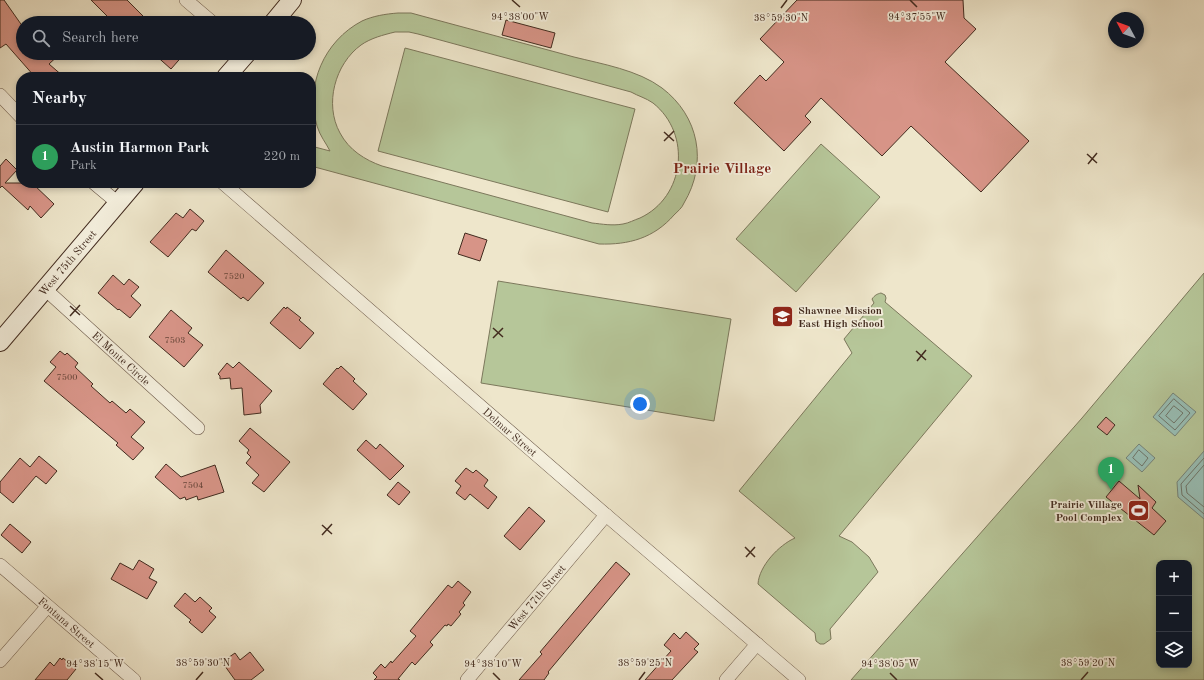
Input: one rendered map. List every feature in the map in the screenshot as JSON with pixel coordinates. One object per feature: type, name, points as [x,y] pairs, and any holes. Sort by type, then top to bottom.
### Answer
[{"type":"main road","points":[[279,16],[292,0]]},
{"type":"main road","points":[[230,72],[241,60]]},
{"type":"main road","name":"West 75th Street","points":[[0,342],[131,188]]},
{"type":"street","points":[[186,0],[205,16]]},
{"type":"street","points":[[0,95],[16,112]]},
{"type":"street","points":[[100,188],[118,203]]},
{"type":"street","name":"Delmar Street","points":[[229,188],[798,680]]},
{"type":"street","name":"El Monte Circle","points":[[45,289],[198,428]]},
{"type":"street","name":"West 77th Street","points":[[467,680],[606,515]]},
{"type":"street","name":"Fontana Street","points":[[0,565],[47,607],[134,680]]},
{"type":"street","points":[[0,662],[47,607]]},
{"type":"street","points":[[726,680],[757,644]]},
{"type":"green space","points":[[411,13],[620,68],[642,77],[662,88],[675,99],[684,112],[692,126],[696,141],[696,172],[691,188],[682,206],[666,223],[649,235],[621,243],[599,244],[316,167],[316,147],[330,151],[318,130],[316,121],[316,80],[321,66],[328,52],[337,40],[349,30],[362,21],[384,15]],"holes":[[[395,32],[409,32],[631,92],[650,101],[665,116],[674,131],[678,147],[678,164],[674,181],[666,196],[655,208],[640,218],[615,225],[592,223],[382,166],[358,154],[340,133],[335,122],[333,110],[335,85],[344,63],[361,45],[377,37]]]},
{"type":"green space","points":[[405,48],[635,109],[608,212],[378,151]]},
{"type":"green space","points":[[821,144],[880,197],[796,292],[736,239]]},
{"type":"green space","points":[[1204,273],[1204,680],[851,680],[1082,418]]},
{"type":"green space","points":[[498,281],[731,319],[714,421],[481,383]]},
{"type":"green space","points":[[881,293],[885,295],[885,302],[972,376],[839,536],[852,542],[869,557],[878,572],[830,629],[831,639],[824,644],[820,644],[816,641],[815,633],[758,584],[759,577],[766,563],[777,551],[795,538],[739,491],[852,353],[844,339],[874,303],[872,299]]},
{"type":"water","points":[[1173,393],[1196,412],[1175,436],[1153,417]]},
{"type":"water","points":[[1139,444],[1155,458],[1142,472],[1126,458]]},
{"type":"water","points":[[1204,451],[1204,519],[1178,497],[1177,482]]},
{"type":"building","points":[[0,0],[4,0],[16,17],[16,55],[6,44],[0,48]]},
{"type":"building","points":[[91,0],[127,0],[143,16],[107,16]]},
{"type":"building","points":[[797,0],[963,0],[964,18],[976,29],[945,62],[1029,141],[981,192],[911,126],[882,156],[821,98],[805,116],[811,122],[784,151],[734,103],[760,75],[766,81],[784,62],[760,39]]},
{"type":"building","points":[[506,20],[555,33],[551,48],[502,35]]},
{"type":"building","points":[[20,60],[53,60],[49,64],[58,72],[31,72]]},
{"type":"building","points":[[161,60],[179,60],[171,69]]},
{"type":"building","points":[[6,159],[16,169],[16,171],[5,183],[16,183],[16,188],[37,188],[54,204],[41,218],[30,206],[28,210],[2,186],[0,188],[0,166]]},
{"type":"building","points":[[190,209],[204,221],[196,231],[192,229],[168,257],[150,242],[176,213],[183,218]]},
{"type":"building","points":[[465,233],[487,240],[480,261],[458,254]]},
{"type":"building","points":[[226,250],[264,283],[248,301],[243,297],[241,299],[208,272]]},
{"type":"building","points":[[113,275],[124,285],[129,279],[139,287],[131,296],[141,305],[130,318],[98,293]]},
{"type":"building","points":[[284,307],[286,309],[287,307],[301,318],[299,320],[314,333],[300,349],[270,323]]},
{"type":"building","points":[[171,310],[192,328],[188,333],[203,345],[184,367],[149,337]]},
{"type":"building","points":[[60,351],[65,355],[67,353],[78,363],[75,367],[93,384],[91,386],[110,403],[112,401],[126,413],[130,409],[145,422],[131,437],[144,448],[133,460],[116,445],[118,443],[44,381],[56,367],[50,362]]},
{"type":"building","points":[[239,362],[272,391],[260,405],[261,413],[244,415],[242,388],[231,389],[230,378],[220,379],[218,374],[227,363],[233,368]]},
{"type":"building","points":[[341,366],[355,379],[353,381],[367,394],[353,410],[323,384],[337,368],[338,369]]},
{"type":"building","points":[[1106,417],[1115,425],[1107,435],[1097,427]]},
{"type":"building","points":[[250,428],[290,462],[264,492],[252,483],[259,475],[246,463],[251,457],[247,453],[249,450],[239,441]]},
{"type":"building","points":[[366,440],[376,449],[380,444],[404,466],[390,480],[357,450]]},
{"type":"building","points":[[39,456],[57,471],[46,484],[36,476],[13,503],[0,492],[0,482],[20,458],[30,467]]},
{"type":"building","points":[[166,464],[181,477],[215,465],[224,492],[198,500],[197,496],[186,500],[185,497],[180,499],[155,477]]},
{"type":"building","points":[[466,468],[473,473],[476,470],[488,480],[484,486],[497,497],[488,509],[470,494],[465,500],[456,493],[461,486],[455,481]]},
{"type":"building","name":"Prairie Village Pool Complex","points":[[1119,481],[1140,499],[1138,485],[1156,502],[1152,508],[1166,521],[1154,535],[1106,497]]},
{"type":"building","points":[[398,482],[410,492],[399,505],[387,495]]},
{"type":"building","points":[[529,507],[545,521],[520,550],[504,536]]},
{"type":"building","points":[[10,524],[31,542],[22,553],[1,535]]},
{"type":"building","points":[[139,560],[154,569],[149,578],[157,582],[147,599],[111,579],[120,563],[133,570]]},
{"type":"building","points":[[616,562],[630,574],[548,672],[549,673],[544,680],[519,680],[542,654],[540,652]]},
{"type":"building","points":[[458,581],[471,592],[463,603],[465,605],[459,612],[461,614],[451,626],[448,624],[447,626],[445,625],[430,642],[433,645],[415,665],[412,662],[398,679],[400,680],[374,680],[377,677],[373,673],[381,664],[385,668],[391,661],[392,663],[416,636],[410,631],[448,585],[452,588]]},
{"type":"building","points":[[185,593],[195,602],[200,597],[212,608],[209,611],[216,617],[202,633],[189,622],[191,620],[174,606]]},
{"type":"building","points":[[686,632],[699,644],[694,649],[698,652],[672,680],[645,680],[671,651],[664,645],[674,633],[680,639]]},
{"type":"building","points":[[250,652],[264,670],[251,680],[235,680],[222,662],[235,653],[240,660]]},
{"type":"building","points":[[60,658],[62,660],[63,658],[76,669],[67,680],[35,680],[50,662],[54,666]]},
{"type":"place","name":"Shawnee Mission East High School","points":[[783,316]]},
{"type":"place","name":"Austin Harmon Park","points":[[1111,490]]},
{"type":"place","name":"Prairie Village Pool Complex","points":[[1138,510]]},
{"type":"district","name":"Prairie Village","points":[[722,168]]}]
